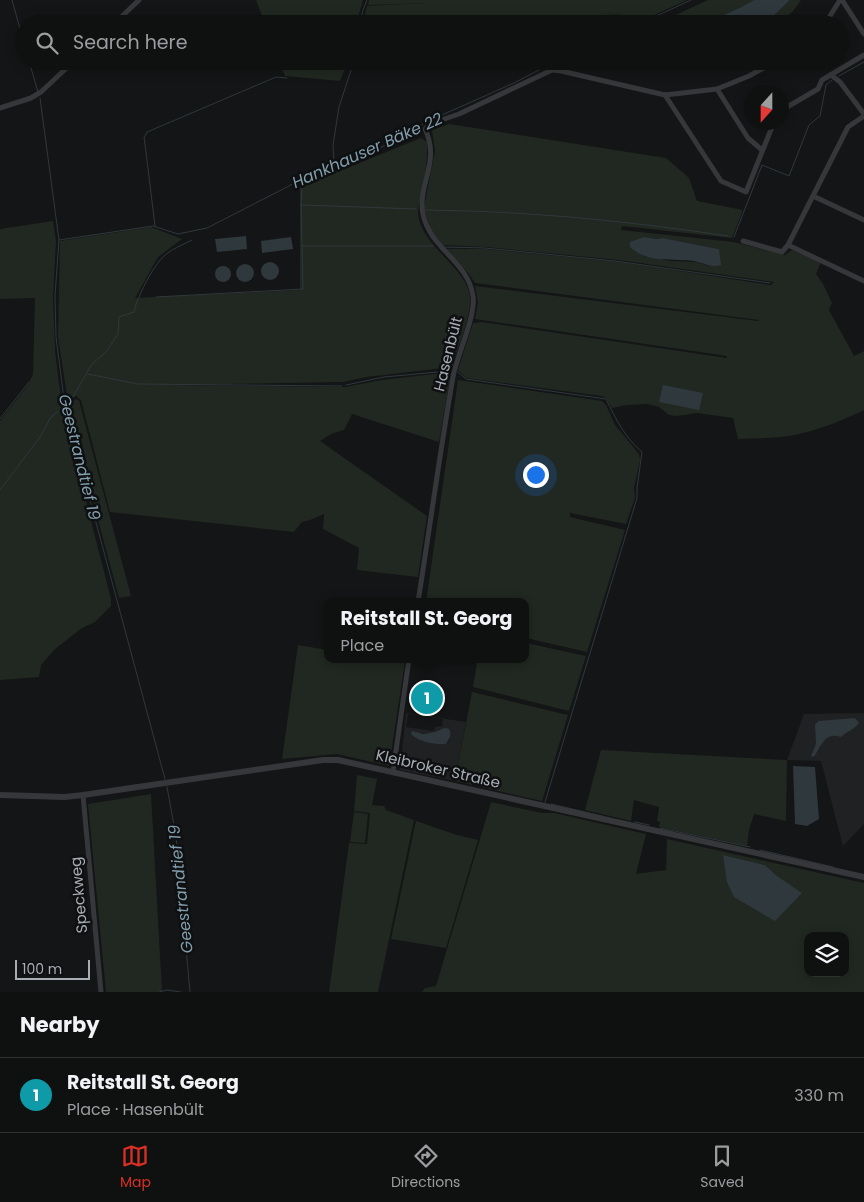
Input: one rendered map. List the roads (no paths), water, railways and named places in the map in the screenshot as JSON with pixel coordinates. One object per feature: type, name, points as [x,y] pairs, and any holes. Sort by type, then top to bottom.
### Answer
[{"type":"street","points":[[123,15],[139,0]]},
{"type":"street","points":[[831,15],[841,0],[863,31]]},
{"type":"street","points":[[849,64],[864,55]]},
{"type":"street","points":[[0,108],[31,98],[41,92],[64,70]]},
{"type":"street","name":"Hasenbült","points":[[419,598],[454,374],[474,306],[474,299],[467,275],[430,234],[423,216],[422,206],[431,155],[431,142],[425,130],[430,124],[459,114],[552,70],[665,95]]},
{"type":"street","points":[[760,70],[717,89],[665,95],[721,181],[746,192],[771,130]]},
{"type":"street","points":[[789,106],[818,89],[822,80],[838,70]]},
{"type":"street","points":[[743,241],[782,252],[788,245],[848,127],[864,115],[840,82],[830,75]]},
{"type":"street","points":[[717,89],[748,138],[762,150]]},
{"type":"street","points":[[813,196],[864,220]]},
{"type":"street","points":[[788,245],[864,281]]},
{"type":"street","points":[[393,772],[408,663]]},
{"type":"street","name":"Kleibroker Straße","points":[[0,795],[65,797],[324,760],[351,762],[864,877]]},
{"type":"street","name":"Speckweg","points":[[83,795],[100,992]]},
{"type":"waterway","name":"Geestrandtief 19","points":[[12,0],[16,15]]},
{"type":"waterway","points":[[362,15],[367,0]]},
{"type":"waterway","name":"Hankhauser Bäke 22","points":[[658,15],[691,0]]},
{"type":"waterway","points":[[839,76],[864,62]]},
{"type":"waterway","name":"Geestrandtief 19","points":[[32,70],[38,92]]},
{"type":"waterway","points":[[334,163],[333,145],[339,107],[351,70]]},
{"type":"waterway","name":"Hankhauser Bäke 22","points":[[59,240],[153,226],[178,234],[207,228],[307,175],[334,163],[375,150],[405,136],[426,122],[539,70]]},
{"type":"waterway","points":[[155,226],[144,138],[147,132],[276,77],[287,78]]},
{"type":"waterway","points":[[734,237],[762,165],[789,176],[809,125],[820,116],[826,85],[832,80]]},
{"type":"waterway","name":"Geestrandtief 19","points":[[40,98],[59,240],[55,296],[56,337],[65,407],[165,779]]},
{"type":"waterway","points":[[302,189],[301,205],[416,209]]},
{"type":"waterway","points":[[301,205],[302,246],[433,246]]},
{"type":"waterway","points":[[426,210],[502,212],[578,218],[728,236]]},
{"type":"waterway","name":"Hankhauser Bäke 22","points":[[71,400],[92,364],[106,352],[118,334],[119,317],[134,312],[138,298],[155,267],[170,251],[192,240]]},
{"type":"waterway","points":[[156,297],[303,289],[302,246]]},
{"type":"waterway","points":[[445,247],[485,248],[615,261],[770,283]]},
{"type":"waterway","points":[[346,385],[384,377],[449,371]]},
{"type":"waterway","points":[[458,372],[466,379],[606,399],[626,435],[642,452],[637,498],[545,802]]},
{"type":"waterway","points":[[88,374],[138,384],[342,386]]},
{"type":"waterway","points":[[0,419],[29,382]]},
{"type":"waterway","points":[[0,490],[40,437],[51,417],[59,411]]},
{"type":"waterway","name":"Geestrandtief 19","points":[[167,787],[176,836],[190,992]]},
{"type":"waterway","points":[[551,804],[602,816]]},
{"type":"waterway","points":[[635,822],[649,825]]},
{"type":"waterway","points":[[660,828],[750,847]]},
{"type":"waterway","points":[[760,850],[833,867]]},
{"type":"waterway","points":[[159,992],[167,990],[181,992]]},
{"type":"place","name":"Reitstall St. Georg","points":[[427,698]]}]
